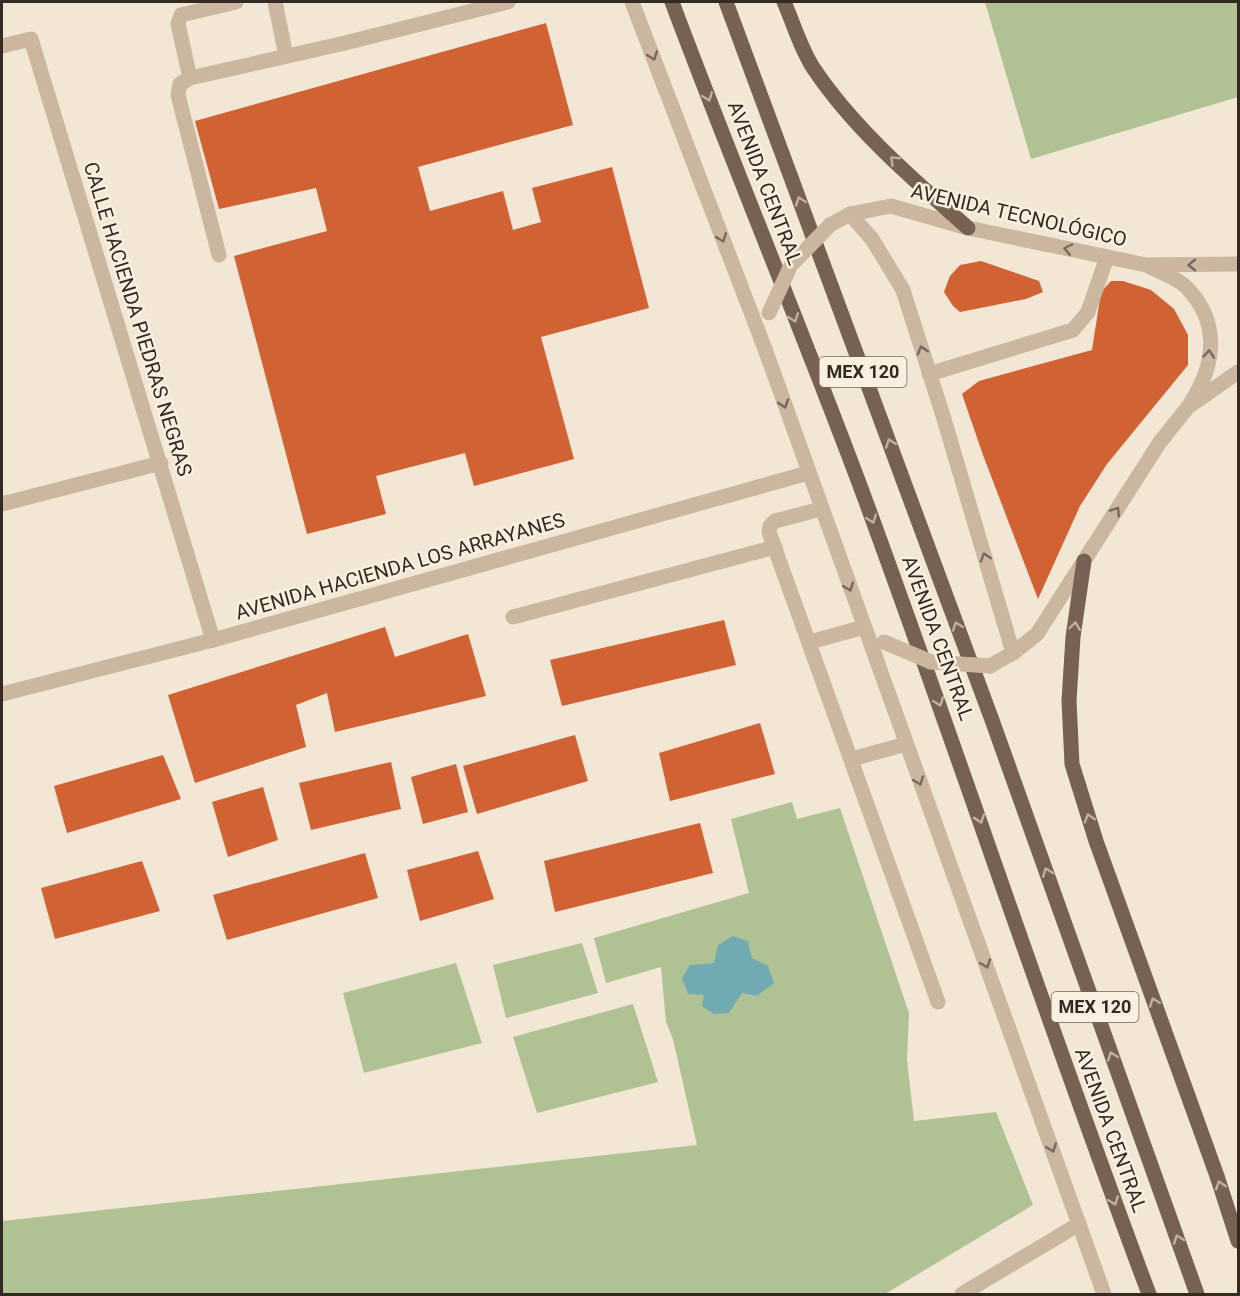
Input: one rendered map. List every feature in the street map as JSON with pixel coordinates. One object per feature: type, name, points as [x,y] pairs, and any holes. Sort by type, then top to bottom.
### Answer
[{"type":"main road","name":"AVENIDA CENTRAL","points":[[672,2],[863,493],[947,724],[1091,1140],[1149,1294]]},
{"type":"main road","name":"AVENIDA CENTRAL","points":[[726,2],[992,720],[1197,1294]]},
{"type":"main road","points":[[784,2],[813,68],[859,126],[968,228]]},
{"type":"main road","points":[[1084,561],[1073,637],[1072,764],[1096,841],[1239,1241]]},
{"type":"street","points":[[190,78],[178,24],[181,15],[236,2]]},
{"type":"street","points":[[275,2],[286,56]]},
{"type":"street","points":[[219,255],[178,95],[180,84],[190,78],[502,2]]},
{"type":"street","points":[[632,2],[765,349],[1104,1294]]},
{"type":"street","name":"CALLE HACIENDA PIEDRAS NEGRAS","points":[[2,46],[31,39],[213,640]]},
{"type":"street","name":"AVENIDA TECNOLÓGICO","points":[[765,349],[769,313],[790,265],[830,225],[850,214],[891,206],[968,228],[1146,265],[1239,264]]},
{"type":"street","points":[[850,214],[872,239],[903,290],[1013,653]]},
{"type":"street","points":[[929,374],[1073,330],[1088,312],[1107,257]]},
{"type":"street","points":[[864,627],[884,642],[931,662],[990,666],[1013,653],[1037,634],[1160,442],[1202,386],[1212,351],[1206,316],[1186,286],[1146,265]]},
{"type":"street","points":[[1188,407],[1239,372]]},
{"type":"street","points":[[2,504],[161,463]]},
{"type":"street","name":"AVENIDA HACIENDA LOS ARRAYANES","points":[[2,694],[213,640],[808,473]]},
{"type":"street","points":[[821,509],[775,521],[770,526],[769,532],[938,1002]]},
{"type":"street","points":[[513,617],[775,547]]},
{"type":"street","points":[[810,642],[864,627]]},
{"type":"street","points":[[852,759],[906,744]]},
{"type":"street","points":[[962,1294],[1079,1224]]},
{"type":"green space","points":[[985,2],[1238,2],[1238,97],[1031,159]]},
{"type":"green space","points":[[792,802],[797,819],[840,808],[909,1013],[907,1060],[914,1121],[996,1112],[1033,1205],[885,1294],[2,1294],[2,1221],[697,1145],[673,1039],[666,1022],[661,967],[606,983],[594,938],[749,893],[731,819]]},
{"type":"green space","points":[[582,943],[598,993],[506,1018],[493,965]]},
{"type":"green space","points":[[456,963],[482,1043],[364,1073],[343,993]]},
{"type":"green space","points":[[633,1004],[658,1082],[537,1113],[513,1037]]},
{"type":"water","points":[[733,936],[748,941],[752,958],[768,966],[774,983],[757,996],[742,993],[729,1013],[714,1014],[702,1006],[704,995],[688,994],[682,978],[690,965],[714,963],[718,945]]},
{"type":"building","points":[[546,23],[573,125],[418,167],[430,211],[503,191],[513,230],[541,222],[532,188],[612,167],[649,308],[541,337],[574,459],[474,486],[465,453],[376,476],[386,514],[307,534],[234,256],[327,231],[316,188],[219,209],[195,121]]},
{"type":"building","points":[[981,261],[1039,281],[1043,292],[1026,299],[960,312],[944,292],[950,276],[960,265]]},
{"type":"building","points":[[1111,281],[1123,281],[1151,290],[1174,309],[1188,335],[1188,365],[1107,464],[1080,506],[1038,599],[962,394],[979,381],[1092,350],[1101,292]]},
{"type":"building","points":[[724,620],[736,665],[562,706],[550,660]]},
{"type":"building","points":[[385,627],[395,657],[468,634],[486,696],[335,732],[327,693],[296,705],[306,747],[195,783],[168,695]]},
{"type":"building","points":[[760,723],[775,774],[670,801],[659,753]]},
{"type":"building","points":[[575,735],[588,781],[477,814],[463,766]]},
{"type":"building","points":[[163,755],[181,799],[67,833],[54,786]]},
{"type":"building","points":[[391,762],[401,809],[311,830],[299,783]]},
{"type":"building","points":[[456,764],[468,812],[423,824],[411,777]]},
{"type":"building","points":[[263,787],[278,840],[228,857],[212,802]]},
{"type":"building","points":[[700,823],[713,873],[555,912],[544,861]]},
{"type":"building","points":[[478,851],[494,899],[420,921],[407,870]]},
{"type":"building","points":[[365,853],[378,898],[227,940],[213,895]]},
{"type":"building","points":[[142,861],[160,911],[55,939],[41,888]]}]
